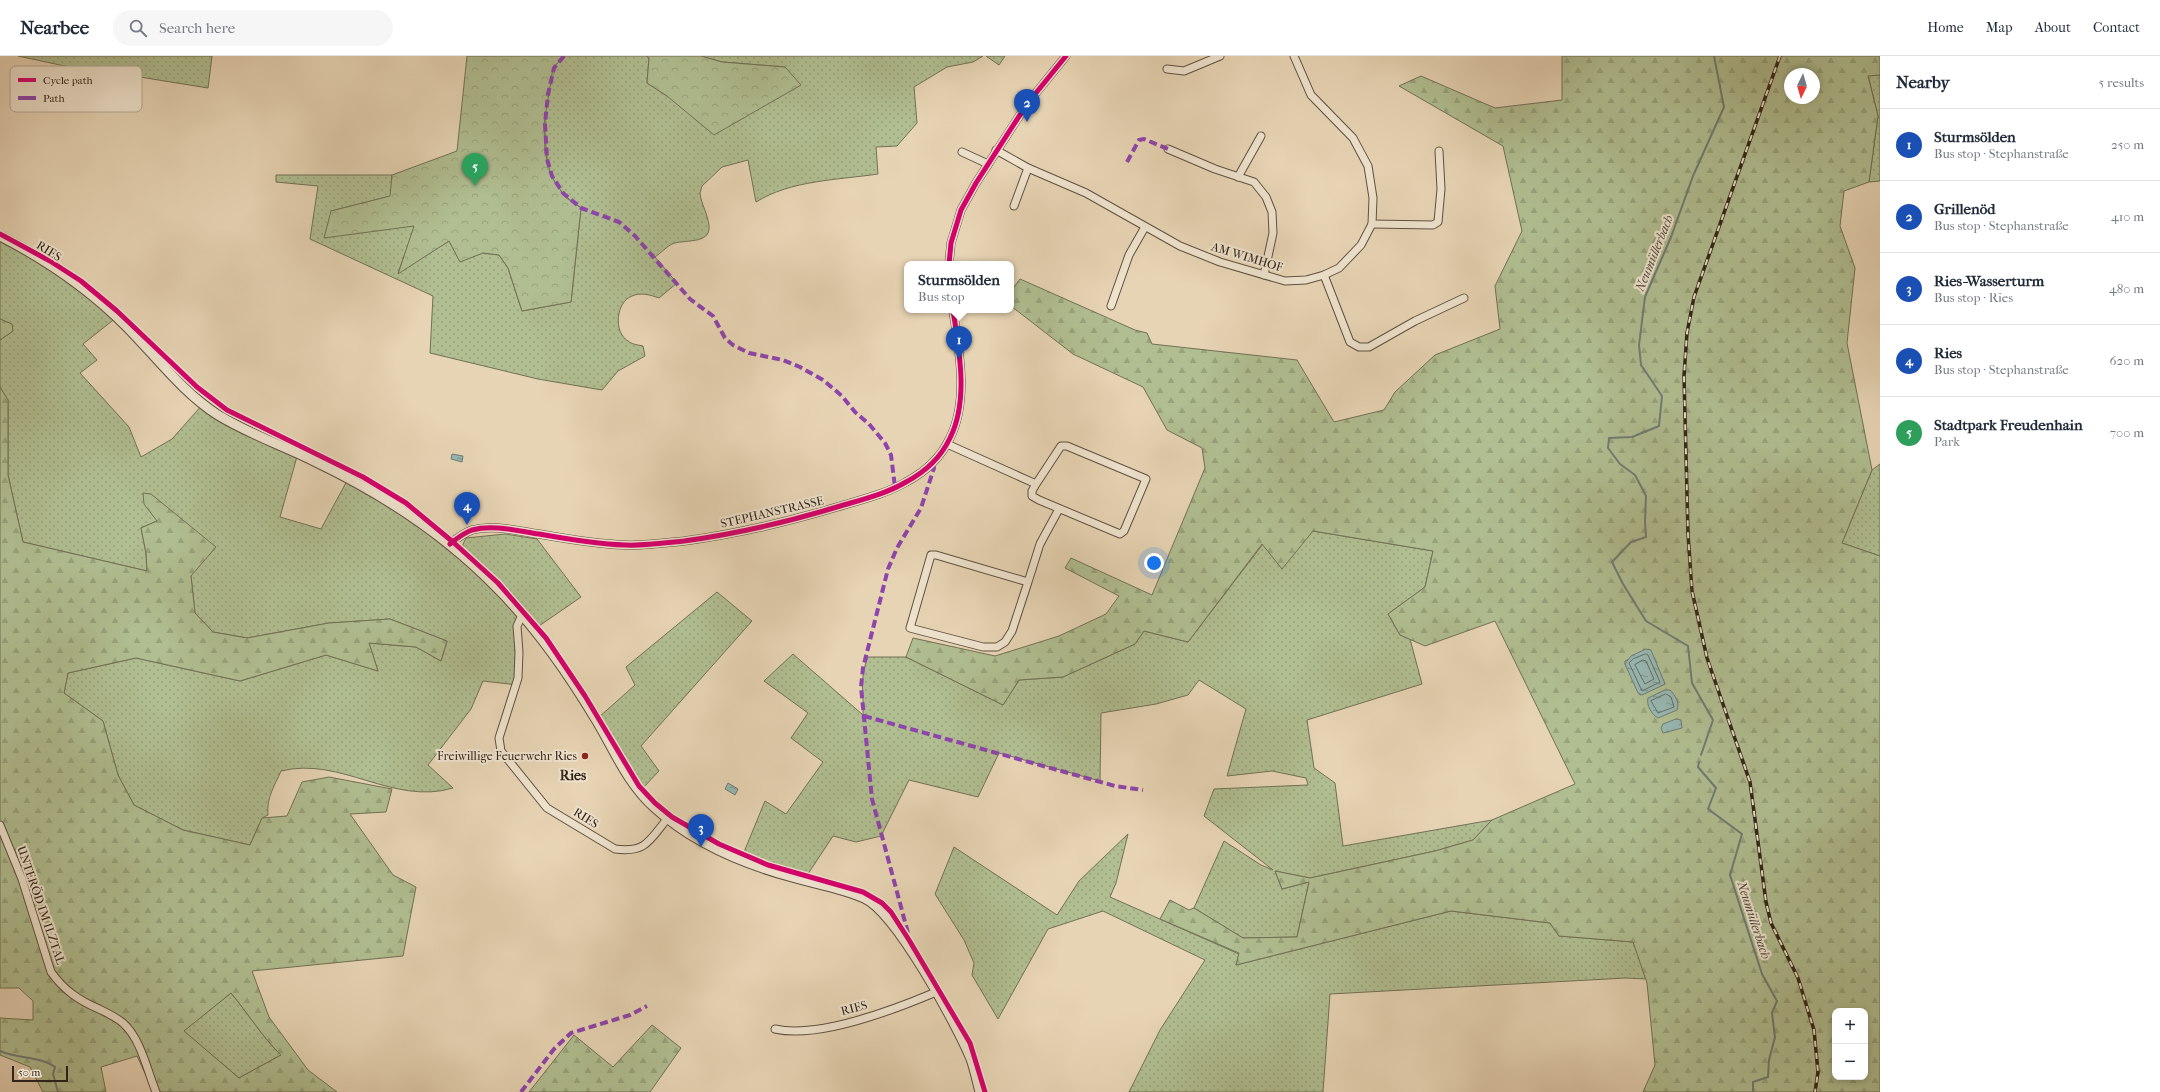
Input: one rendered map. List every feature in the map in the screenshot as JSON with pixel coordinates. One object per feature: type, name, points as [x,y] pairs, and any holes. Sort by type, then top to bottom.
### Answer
[{"type":"street","points":[[949,261],[951,243],[961,210],[996,150],[1027,104],[1066,56]]},
{"type":"street","points":[[1167,69],[1184,71],[1220,56]]},
{"type":"street","name":"AM WIMHOF","points":[[996,150],[1028,168],[1086,193],[1180,246],[1207,257],[1285,280],[1306,280],[1324,275],[1339,268],[1351,258],[1361,245],[1372,224],[1373,198],[1368,166],[1353,138],[1311,95],[1294,56]]},
{"type":"street","points":[[1238,177],[1261,136]]},
{"type":"street","points":[[1168,149],[1254,182],[1266,198],[1272,212],[1273,233],[1264,275]]},
{"type":"street","points":[[962,152],[988,164]]},
{"type":"street","points":[[1372,224],[1433,225],[1438,222],[1441,189],[1439,152]]},
{"type":"street","points":[[1014,206],[1028,168]]},
{"type":"street","points":[[1111,306],[1129,255],[1145,227]]},
{"type":"street","name":"RIES","points":[[0,236],[18,245],[80,285],[124,324],[186,390],[218,414],[320,464],[394,504],[450,544],[500,590],[522,616],[596,719],[632,783],[667,819],[708,845],[760,867],[863,898],[872,902],[883,911],[892,922],[936,992],[972,1061],[980,1092]]},
{"type":"street","points":[[1324,275],[1350,342],[1359,347],[1369,347],[1415,321],[1464,298]]},
{"type":"street","name":"STEPHANSTRASSE","points":[[450,544],[462,534],[473,530],[486,528],[506,529],[598,543],[626,545],[692,540],[755,528],[847,504],[904,484],[924,470],[938,456],[947,444],[959,414],[961,398],[953,313]]},
{"type":"street","points":[[947,444],[1036,484]]},
{"type":"street","points":[[1061,446],[1067,446],[1146,479],[1124,531],[1120,534],[1059,509],[1032,496],[1032,491],[1036,484],[1061,446]]},
{"type":"street","points":[[1028,582],[936,555],[931,556],[910,628],[982,647],[997,647],[1005,642],[1012,631],[1028,582],[1040,544],[1059,509]]},
{"type":"street","name":"RIES","points":[[522,616],[517,626],[519,652],[518,678],[499,738],[501,751],[547,808],[615,849],[626,851],[640,849],[667,819]]},
{"type":"street","name":"UNTERÖD IM ILZTAL","points":[[0,825],[22,879],[51,972],[60,985],[72,996],[114,1017],[124,1024],[136,1043],[156,1092]]},
{"type":"street","name":"RIES","points":[[775,1029],[789,1032],[814,1030],[901,1007],[936,992]]},
{"type":"green space","points":[[18,56],[212,56],[208,88],[142,77],[142,66],[65,66]]},
{"type":"green space","points":[[467,56],[564,56],[553,68],[544,124],[545,152],[551,176],[565,197],[581,208],[571,302],[522,311],[508,268],[499,255],[483,253],[460,262],[449,241],[398,274],[414,226],[324,238],[331,211],[390,196],[392,175],[457,151]]},
{"type":"green space","points":[[565,56],[646,56],[649,58],[647,83],[667,96],[785,67],[722,62],[701,56],[983,56],[973,62],[947,67],[914,87],[917,123],[897,146],[876,147],[878,174],[799,185],[784,189],[756,202],[748,160],[722,167],[702,186],[700,193],[709,226],[706,236],[701,239],[672,244],[655,257],[677,283],[659,298],[638,294],[627,299],[623,304],[618,317],[620,331],[623,337],[629,342],[643,346],[645,356],[618,371],[602,390],[538,379],[430,353],[433,296],[310,239],[318,186],[276,182],[276,175],[392,175],[391,196],[331,211],[415,226],[398,273],[449,241],[460,261],[483,253],[499,255],[508,268],[522,311],[571,302],[581,208],[584,209],[570,200],[561,191],[552,177],[545,138],[546,105],[550,76],[554,67]]},
{"type":"green space","points":[[646,56],[701,56],[722,62],[785,67],[801,85],[714,135],[667,96],[647,83],[649,58]]},
{"type":"green space","points":[[986,56],[1005,56],[999,65]]},
{"type":"green space","points":[[1562,56],[1880,56],[1880,75],[1868,76],[1878,116],[1869,182],[1844,191],[1840,226],[1855,268],[1847,343],[1872,470],[1842,543],[1880,556],[1880,1092],[1643,1092],[1655,1065],[1647,983],[1633,942],[1559,936],[1550,923],[1451,911],[1236,965],[1239,953],[1160,919],[1170,900],[1189,910],[1194,908],[1243,938],[1297,937],[1309,882],[1282,889],[1275,871],[1310,878],[1435,851],[1473,840],[1492,820],[1575,784],[1495,621],[1425,646],[1400,635],[1388,614],[1425,587],[1433,551],[1313,531],[1282,569],[1262,544],[1188,642],[1144,631],[1135,644],[1063,677],[1019,680],[1003,705],[906,657],[913,638],[995,656],[1059,636],[1106,614],[1119,596],[1065,568],[1071,558],[1152,595],[1205,468],[1202,448],[1167,430],[1143,387],[1073,354],[1014,308],[1014,287],[1020,279],[1135,330],[1147,333],[1152,344],[1297,360],[1334,422],[1384,410],[1395,392],[1435,355],[1500,329],[1495,286],[1522,231],[1503,146],[1399,86],[1421,76],[1495,108],[1562,100]],"holes":[[[1649,649],[1665,684],[1640,695],[1625,664],[1625,661]]]},
{"type":"green space","points":[[1868,75],[1880,75],[1880,181],[1869,182],[1878,116]]},
{"type":"green space","points":[[0,236],[18,245],[117,317],[83,344],[97,360],[80,373],[129,427],[141,457],[172,439],[203,404],[298,453],[280,517],[321,529],[348,479],[432,531],[522,615],[519,621],[518,685],[483,681],[471,709],[428,765],[453,788],[431,792],[409,791],[388,787],[325,770],[303,768],[281,771],[268,803],[268,815],[262,818],[250,845],[183,830],[134,805],[118,775],[103,721],[64,693],[68,673],[136,658],[240,681],[326,655],[378,671],[369,643],[416,647],[441,661],[447,641],[390,619],[329,623],[247,638],[213,632],[195,613],[191,576],[157,521],[141,528],[146,553],[147,571],[23,542],[8,475],[8,400],[0,387],[0,340],[13,331],[11,324],[0,319]]},
{"type":"green space","points":[[0,319],[12,324],[13,331],[0,340]]},
{"type":"green space","points":[[0,387],[8,400],[8,475],[23,542],[147,571],[146,553],[141,528],[157,521],[144,504],[143,493],[151,494],[216,547],[191,576],[195,613],[213,632],[247,638],[329,623],[390,619],[447,641],[441,661],[416,647],[369,643],[378,671],[326,655],[240,681],[136,658],[68,673],[64,693],[103,721],[118,775],[134,805],[183,830],[250,845],[262,818],[287,816],[302,782],[329,777],[392,789],[386,812],[350,814],[393,875],[416,887],[403,956],[252,971],[269,1017],[308,1070],[337,1092],[161,1092],[151,1080],[148,1080],[137,1056],[101,1067],[106,1092],[43,1092],[30,1067],[0,1055],[0,1018],[33,1020],[33,1001],[19,988],[0,988]],"holes":[[[231,993],[268,1041],[281,1055],[239,1078],[184,1031]]]},
{"type":"green space","points":[[1880,464],[1880,556],[1842,543],[1872,470]]},
{"type":"green space","points":[[1313,531],[1433,551],[1425,587],[1388,614],[1400,635],[1410,639],[1422,684],[1307,720],[1314,768],[1335,783],[1343,846],[1492,820],[1473,840],[1435,851],[1310,878],[1275,871],[1282,889],[1309,882],[1297,937],[1243,938],[1194,908],[1224,841],[1261,865],[1273,870],[1204,816],[1214,789],[1308,785],[1306,778],[1272,771],[1227,776],[1246,709],[1199,680],[1188,695],[1156,704],[1101,713],[1100,781],[999,753],[978,797],[909,780],[881,836],[856,842],[833,836],[806,877],[789,873],[745,855],[744,852],[765,801],[786,814],[823,762],[791,738],[808,713],[764,681],[793,654],[863,715],[863,679],[868,657],[906,657],[1003,705],[1019,680],[1063,677],[1135,644],[1144,631],[1188,642],[1263,544]]},
{"type":"green space","points":[[505,534],[537,539],[581,597],[539,626],[505,588],[463,548],[466,538]]},
{"type":"green space","points":[[717,592],[752,621],[641,746],[659,771],[643,788],[639,786],[598,718],[635,685],[626,667]]},
{"type":"green space","points":[[1128,834],[1116,883],[1110,897],[1239,954],[1236,965],[1451,911],[1550,923],[1559,936],[1634,942],[1646,979],[1626,978],[1330,994],[1323,1092],[1129,1092],[1160,1030],[1205,960],[1103,911],[1048,929],[998,1019],[972,975],[974,963],[964,940],[935,894],[954,847],[1057,915],[1079,881]]},
{"type":"green space","points":[[231,993],[268,1041],[281,1055],[239,1078],[183,1031]]},
{"type":"green space","points":[[652,1025],[681,1048],[650,1092],[529,1092],[574,1035],[613,1067]]},
{"type":"water","points":[[452,454],[463,456],[462,462],[451,459]]},
{"type":"water","points":[[1646,649],[1651,650],[1665,684],[1642,695],[1638,693],[1625,664],[1631,656]]},
{"type":"water","points":[[1665,690],[1670,690],[1674,694],[1678,707],[1677,710],[1658,718],[1650,710],[1648,698]]},
{"type":"water","points":[[1676,719],[1681,720],[1682,728],[1663,733],[1661,728],[1663,724]]},
{"type":"water","points":[[728,783],[738,789],[735,795],[725,789]]},
{"type":"waterway","name":"Neumüllerbach","points":[[1701,755],[1713,720],[1692,683],[1688,646],[1646,621],[1623,584],[1612,562],[1631,542],[1646,537],[1646,496],[1635,475],[1620,464],[1608,448],[1609,438],[1632,437],[1659,426],[1662,396],[1641,365],[1639,345],[1645,297],[1671,237],[1693,176],[1724,107],[1714,56]]},
{"type":"waterway","name":"Neumüllerbach","points":[[1699,762],[1698,767],[1716,788],[1708,809],[1742,834],[1730,875],[1762,974],[1777,1001],[1772,1013],[1775,1037],[1769,1060],[1768,1077],[1753,1082],[1753,1092]]},
{"type":"waterway","points":[[0,1051],[7,1054],[49,1063],[55,1067],[53,1074],[58,1092]]},
{"type":"railway","points":[[1780,56],[1694,297],[1687,333],[1684,376],[1688,534],[1692,591],[1707,658],[1750,782],[1766,902],[1771,923],[1798,978],[1814,1030],[1818,1072],[1815,1092]]},
{"type":"marked path","points":[[564,56],[554,68],[548,94],[545,124],[547,159],[552,176],[563,193],[581,208],[619,222],[635,236],[690,299],[713,316],[725,338],[733,345],[749,353],[783,360],[800,367],[823,380],[842,396],[855,412],[869,424],[885,443],[891,455],[895,487]]},
{"type":"marked path","points":[[1127,162],[1139,140],[1144,139],[1168,149]]},
{"type":"marked path","points":[[908,933],[872,799],[861,687],[863,668],[888,569],[897,548],[921,508],[934,468],[933,462]]},
{"type":"marked path","points":[[864,716],[1115,786],[1143,790]]},
{"type":"marked path","points":[[521,1092],[554,1049],[571,1033],[630,1015],[647,1006]]},
{"type":"cycle path","points":[[949,261],[951,243],[961,210],[976,183],[1027,104],[1066,56]]},
{"type":"cycle path","points":[[0,234],[50,261],[81,281],[117,311],[197,387],[227,410],[363,477],[406,503],[453,542],[498,583],[546,638],[585,696],[639,786],[655,803],[672,817],[719,844],[768,865],[863,892],[882,903],[891,912],[909,940],[970,1043],[985,1092]]},
{"type":"cycle path","points":[[450,544],[469,531],[480,528],[506,529],[582,541],[614,544],[640,545],[684,541],[742,531],[799,518],[890,490],[920,474],[937,458],[950,438],[956,423],[961,391],[961,375],[953,313]]},
{"type":"place","name":"Grillenöd","points":[[1027,122]]},
{"type":"place","name":"Stadtpark Freudenhain","points":[[475,186]]},
{"type":"place","name":"Sturmsölden","points":[[959,359]]},
{"type":"place","name":"Ries","points":[[467,525]]},
{"type":"place","name":"Freiwillige Feuerwehr Ries","points":[[585,756]]},
{"type":"place","name":"Ries-Wasserturm","points":[[701,847]]},
{"type":"district","name":"Ries","points":[[573,775]]}]
